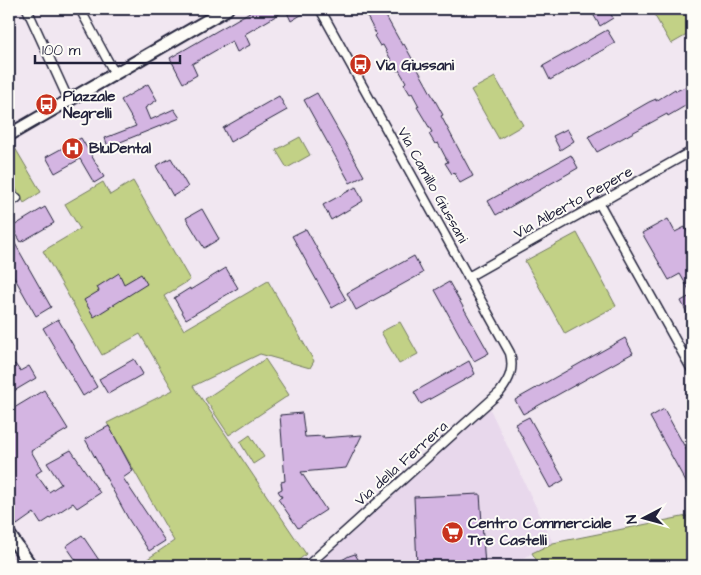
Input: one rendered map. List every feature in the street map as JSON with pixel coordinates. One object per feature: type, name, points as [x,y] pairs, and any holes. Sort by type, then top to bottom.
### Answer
[{"type":"street","points":[[27,9],[69,101]]},
{"type":"street","points":[[80,9],[115,74]]},
{"type":"street","points":[[9,135],[227,9]]},
{"type":"street","name":"Via Camillo Giussani","points":[[320,9],[510,353],[512,369],[510,377]]},
{"type":"street","name":"Via Alberto Pepere","points":[[468,277],[692,151]]},
{"type":"street","points":[[9,203],[17,198]]},
{"type":"street","points":[[599,203],[692,370]]},
{"type":"street","name":"Via della Ferrera","points":[[307,566],[500,392],[510,377]]},
{"type":"street","points":[[9,534],[31,566]]},
{"type":"street","points":[[317,557],[322,566]]},
{"type":"shaded area","points":[[489,407],[553,543],[507,566],[323,566],[320,560]]},
{"type":"green space","points":[[651,9],[683,9],[692,26],[692,32],[671,44]]},
{"type":"green space","points":[[495,77],[523,125],[499,139],[471,90]]},
{"type":"green space","points":[[300,137],[310,155],[287,168],[276,150]]},
{"type":"green space","points":[[15,148],[41,192],[24,203],[9,176],[9,151]]},
{"type":"green space","points":[[133,181],[190,280],[164,296],[184,330],[268,281],[314,361],[310,368],[260,354],[193,386],[306,554],[292,566],[137,566],[174,541],[107,423],[173,390],[140,334],[102,355],[43,251],[80,229],[65,204],[103,182],[110,195]]},
{"type":"green space","points":[[577,233],[616,306],[565,334],[525,261]]},
{"type":"green space","points":[[400,322],[418,354],[399,364],[381,332]]},
{"type":"green space","points":[[265,359],[289,395],[229,435],[205,399]]},
{"type":"green space","points":[[250,435],[264,457],[253,464],[240,442]]},
{"type":"green space","points":[[692,515],[692,566],[540,566],[532,553],[553,543]]},
{"type":"building","points":[[255,9],[311,9],[291,21],[286,10],[245,34],[250,45],[237,52],[232,41],[192,64],[197,75],[183,83],[170,58]]},
{"type":"building","points":[[363,9],[382,9],[402,45],[404,44],[443,115],[441,116],[473,176],[460,183],[454,172],[452,174],[445,163],[448,162],[438,143],[435,144],[429,134],[432,132],[417,107],[419,106],[412,93],[410,94],[404,84],[406,82],[399,70],[397,71],[383,45],[380,46],[374,36],[376,34]]},
{"type":"building","points":[[590,9],[608,9],[613,18],[600,26]]},
{"type":"building","points":[[607,30],[615,43],[550,80],[543,66]]},
{"type":"building","points":[[148,84],[157,100],[145,108],[150,120],[174,109],[180,118],[108,147],[105,138],[136,126],[121,100]]},
{"type":"building","points":[[692,84],[692,102],[597,152],[588,137],[649,102],[656,99],[656,101],[675,89],[676,91]]},
{"type":"building","points":[[317,93],[364,176],[350,183],[304,100]]},
{"type":"building","points":[[279,96],[287,110],[230,142],[223,128]]},
{"type":"building","points":[[567,129],[574,141],[560,150],[553,136]]},
{"type":"building","points":[[81,138],[104,177],[94,183],[80,159],[55,173],[46,157]]},
{"type":"building","points":[[571,155],[578,168],[496,215],[488,201]]},
{"type":"building","points":[[171,158],[188,187],[173,196],[156,166]]},
{"type":"building","points":[[356,187],[363,201],[331,220],[323,205]]},
{"type":"building","points":[[45,207],[54,223],[21,242],[12,227]]},
{"type":"building","points":[[202,209],[219,239],[204,248],[186,218]]},
{"type":"building","points":[[668,219],[675,232],[685,227],[692,240],[692,249],[687,252],[692,262],[692,295],[680,274],[669,280],[642,233]]},
{"type":"building","points":[[306,229],[346,300],[332,308],[292,236]]},
{"type":"building","points":[[9,233],[51,307],[36,316],[9,268]]},
{"type":"building","points":[[414,256],[423,273],[356,310],[347,293]]},
{"type":"building","points":[[226,268],[238,288],[186,319],[174,298]]},
{"type":"building","points":[[119,273],[124,284],[141,274],[147,284],[94,317],[84,300],[99,291],[97,287]]},
{"type":"building","points":[[449,282],[489,353],[474,361],[435,290]]},
{"type":"building","points":[[692,295],[692,323],[681,301]]},
{"type":"building","points":[[58,319],[97,387],[83,396],[43,328]]},
{"type":"building","points":[[625,338],[633,353],[523,414],[515,400]]},
{"type":"building","points":[[134,359],[143,374],[108,394],[99,379]]},
{"type":"building","points":[[469,361],[475,374],[421,404],[414,392]]},
{"type":"building","points":[[15,364],[20,371],[29,366],[36,378],[9,394],[9,367]]},
{"type":"building","points":[[44,390],[68,429],[31,451],[42,470],[36,474],[49,492],[61,484],[47,463],[71,450],[100,493],[77,508],[73,503],[41,524],[34,513],[17,525],[9,513],[9,411]]},
{"type":"building","points":[[664,409],[692,460],[692,493],[650,417]]},
{"type":"building","points":[[302,413],[305,437],[324,436],[322,438],[362,435],[346,468],[301,472],[326,510],[298,528],[278,499],[282,497],[278,491],[282,489],[281,482],[285,481],[280,415]]},
{"type":"building","points":[[529,417],[564,480],[550,488],[515,424]]},
{"type":"building","points":[[109,426],[133,471],[123,478],[165,541],[149,551],[129,520],[85,439]]},
{"type":"building","name":"Centro Commerciale Tre Castelli","points":[[480,494],[485,566],[417,566],[414,497]]},
{"type":"building","points":[[82,535],[103,566],[80,566],[66,546]]},
{"type":"building","points":[[355,554],[362,566],[331,566],[349,556]]},
{"type":"place","name":"Via Giussani","points":[[360,65]]},
{"type":"place","name":"Piazzale Negrelli","points":[[47,105]]},
{"type":"place","name":"BluDental","points":[[73,148]]},
{"type":"place","name":"Centro Commerciale Tre Castelli","points":[[452,532]]}]
